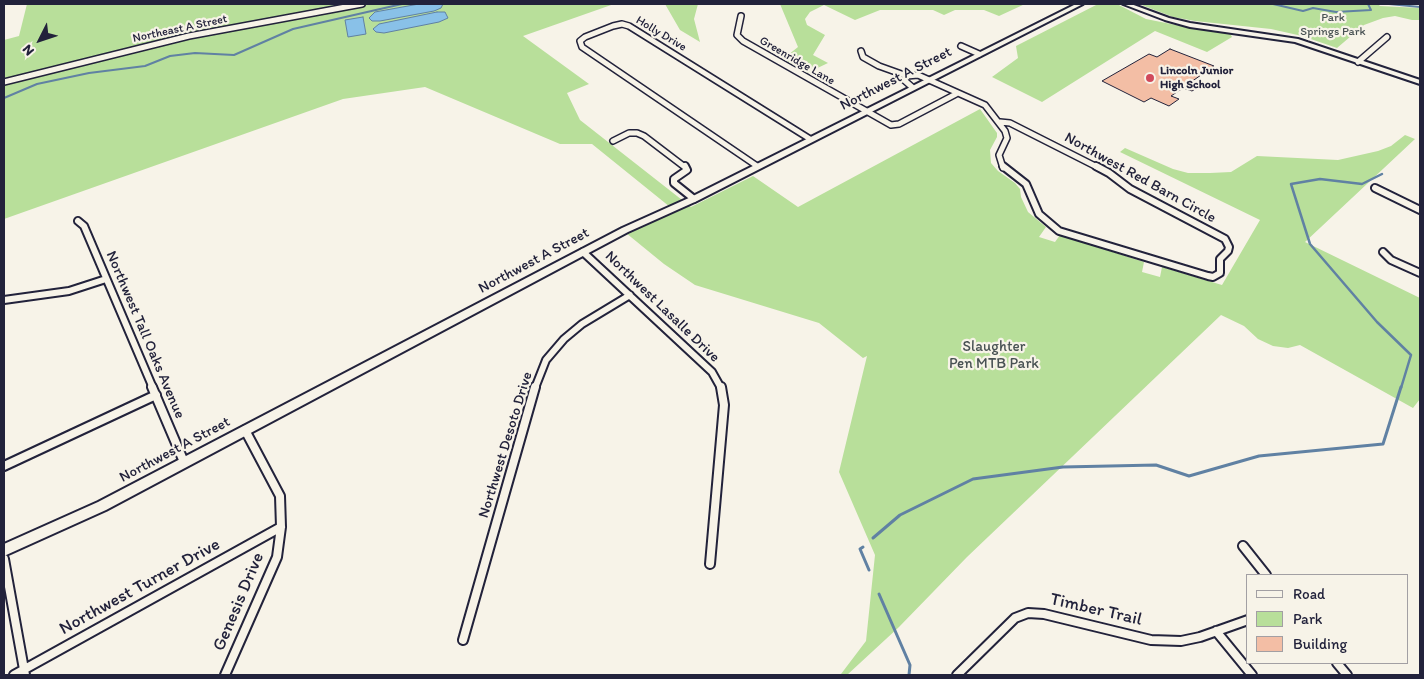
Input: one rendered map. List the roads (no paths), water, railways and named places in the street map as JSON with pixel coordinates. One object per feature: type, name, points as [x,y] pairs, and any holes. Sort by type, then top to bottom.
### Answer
[{"type":"street","name":"Northeast A Street","points":[[4,82],[189,36],[362,4]]},
{"type":"street","name":"Northwest A Street","points":[[4,550],[102,506],[632,226],[694,199],[866,110],[1080,4]]},
{"type":"street","points":[[1126,4],[1190,25],[1296,40],[1420,82]]},
{"type":"street","name":"Greenridge Lane","points":[[741,16],[738,36],[743,41],[866,110]]},
{"type":"street","name":"Holly Drive","points":[[757,166],[582,47],[580,41],[585,37],[613,26],[622,24],[629,26],[810,139]]},
{"type":"street","points":[[1358,62],[1387,37]]},
{"type":"street","points":[[961,46],[978,54]]},
{"type":"street","points":[[861,51],[863,57],[871,62],[906,76],[918,75],[956,94],[985,105],[1000,122]]},
{"type":"street","points":[[906,76],[904,80],[912,87]]},
{"type":"street","points":[[866,110],[891,125],[897,125],[956,94]]},
{"type":"street","name":"Northwest Red Barn Circle","points":[[1000,122],[1010,123],[1109,173],[1130,189],[1225,239],[1229,247],[1228,251],[1220,259],[1220,273],[1213,277],[1059,231],[1038,214],[1026,184],[1003,168],[999,155],[1007,138],[1000,122]]},
{"type":"street","points":[[613,141],[629,133],[637,133],[686,166],[687,170],[674,179],[674,183],[694,199]]},
{"type":"street","points":[[1375,188],[1420,210]]},
{"type":"street","name":"Northwest Tall Oaks Avenue","points":[[78,221],[84,226],[184,462]]},
{"type":"street","name":"Northwest Lasalle Drive","points":[[583,252],[712,372],[721,387],[724,405],[716,515],[710,564]]},
{"type":"street","points":[[1383,252],[1391,260],[1420,273]]},
{"type":"street","points":[[4,300],[69,291],[106,279]]},
{"type":"street","name":"Northwest Desoto Drive","points":[[462,640],[534,390],[546,360],[564,339],[582,324],[630,295]]},
{"type":"street","points":[[4,466],[156,395]]},
{"type":"street","name":"Genesis Drive","points":[[226,675],[277,557],[281,527],[280,496],[245,430]]},
{"type":"street","name":"Northwest Turner Drive","points":[[14,675],[26,672],[281,527]]},
{"type":"street","points":[[1244,546],[1265,574]]},
{"type":"street","points":[[4,559],[26,672]]},
{"type":"street","name":"Timber Trail","points":[[957,675],[1015,618],[1028,613],[1044,614],[1151,640],[1182,641],[1200,637],[1246,621]]},
{"type":"street","points":[[1216,631],[1252,675]]},
{"type":"street","points":[[1338,664],[1347,675]]},
{"type":"water","points":[[419,4],[443,4],[441,8],[434,11],[380,21],[372,21],[369,18],[375,12]]},
{"type":"water","points":[[445,12],[448,18],[439,22],[384,33],[376,32],[373,29],[379,24]]},
{"type":"water","points":[[363,17],[366,34],[348,37],[345,20]]},
{"type":"waterway","points":[[4,98],[37,84],[89,73],[145,66],[170,56],[195,53],[234,55],[293,29],[402,4]]},
{"type":"waterway","points":[[1273,4],[1303,11],[1313,8],[1336,12],[1371,10],[1368,4]]},
{"type":"waterway","points":[[1389,4],[1420,7]]},
{"type":"waterway","points":[[1382,174],[1362,184],[1320,179],[1291,184],[1310,244],[1377,322],[1411,355],[1401,388]]},
{"type":"waterway","points":[[873,538],[900,515],[973,479],[1063,467],[1156,465],[1189,476],[1259,456],[1383,444],[1401,387]]},
{"type":"waterway","points":[[863,547],[860,549],[869,570]]},
{"type":"waterway","points":[[879,594],[910,665],[909,675]]},
{"type":"place","name":"Lincoln Junior High School","points":[[1150,78]]},
{"type":"park label","name":"Park Springs Park","points":[[1333,25]]},
{"type":"park label","name":"Slaughter Pen MTB Park","points":[[994,356]]}]
